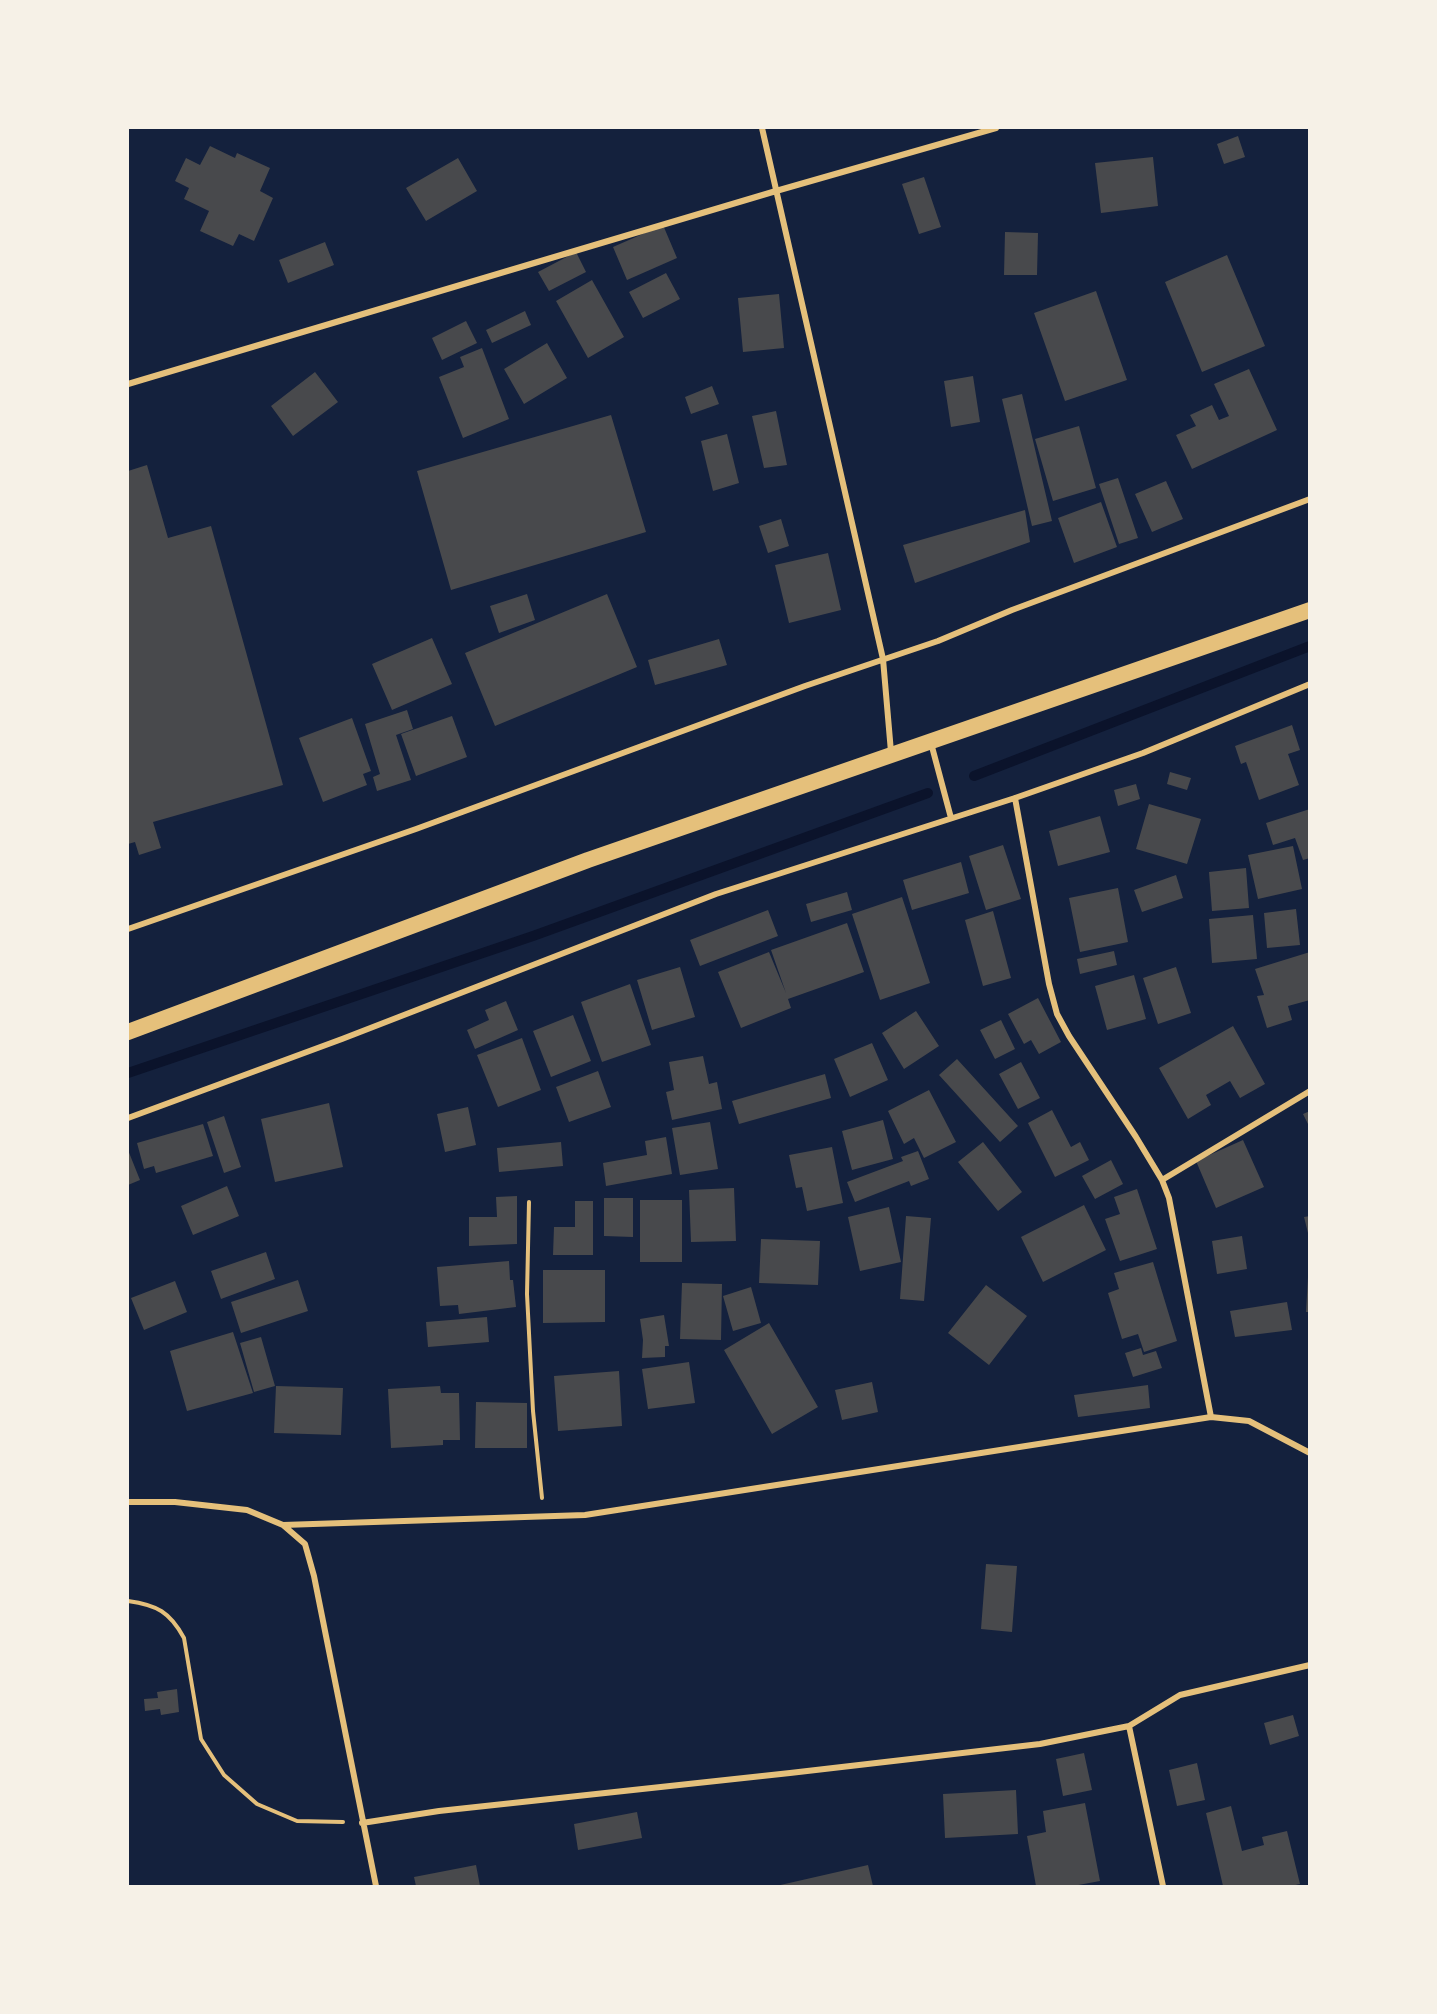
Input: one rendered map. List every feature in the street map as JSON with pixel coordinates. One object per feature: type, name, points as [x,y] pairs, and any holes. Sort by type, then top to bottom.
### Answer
[{"type":"highway","points":[[128,1032],[588,860],[1310,610]]},
{"type":"street","points":[[762,128],[884,659],[891,754]]},
{"type":"street","points":[[128,384],[776,191],[996,128]]},
{"type":"street","points":[[128,929],[416,829],[606,758],[938,641],[1023,606],[1310,499]]},
{"type":"street","points":[[128,1118],[353,1035],[716,894],[1015,798],[1143,753],[1310,684]]},
{"type":"street","points":[[930,740],[951,818]]},
{"type":"street","points":[[1015,798],[1049,984],[1057,1014],[1136,1137],[1162,1180],[1169,1198],[1211,1417]]},
{"type":"street","points":[[1162,1180],[1310,1091]]},
{"type":"street","points":[[283,1525],[585,1515],[1211,1417],[1249,1421],[1310,1453]]},
{"type":"street","points":[[128,1502],[175,1502],[247,1510],[283,1525],[304,1544],[314,1576],[376,1887]]},
{"type":"street","points":[[362,1823],[439,1811],[1040,1744],[1129,1726],[1180,1695],[1310,1665]]},
{"type":"street","points":[[1129,1726],[1163,1887]]},
{"type":"path","points":[[529,1202],[528,1330],[533,1411],[544,1516]]},
{"type":"path","points":[[128,1601],[149,1604],[164,1611],[176,1623],[184,1638],[201,1739],[224,1775],[257,1804],[297,1821],[362,1823]]},
{"type":"building","points":[[1238,136],[1245,157],[1224,164],[1217,144]]},
{"type":"building","points":[[210,146],[235,158],[237,153],[270,168],[260,191],[273,198],[254,241],[239,234],[233,246],[200,231],[209,211],[184,199],[189,188],[175,181],[186,158],[200,165]]},
{"type":"building","points":[[1153,157],[1158,206],[1101,213],[1095,163]]},
{"type":"building","points":[[458,158],[477,191],[426,221],[406,188]]},
{"type":"building","points":[[924,177],[941,227],[919,234],[902,184]]},
{"type":"building","points":[[663,225],[677,258],[627,280],[613,247]]},
{"type":"building","points":[[1005,232],[1038,233],[1037,275],[1004,275]]},
{"type":"building","points":[[325,242],[334,265],[288,283],[279,260]]},
{"type":"building","points":[[576,252],[586,272],[549,291],[538,272]]},
{"type":"building","points":[[1227,255],[1265,346],[1202,372],[1165,282]]},
{"type":"building","points":[[666,273],[680,299],[643,318],[629,292]]},
{"type":"building","points":[[592,280],[624,337],[588,358],[556,301]]},
{"type":"building","points":[[1096,291],[1127,380],[1065,401],[1034,313]]},
{"type":"building","points":[[779,294],[784,348],[743,352],[738,298]]},
{"type":"building","points":[[525,311],[531,325],[492,343],[486,330]]},
{"type":"building","points":[[466,321],[477,343],[442,360],[432,338]]},
{"type":"building","points":[[547,343],[567,378],[524,404],[504,369]]},
{"type":"building","points":[[482,348],[509,419],[463,438],[439,377],[464,367],[460,357]]},
{"type":"building","points":[[1249,369],[1277,430],[1192,469],[1176,435],[1196,426],[1190,415],[1212,405],[1219,420],[1229,416],[1214,384]]},
{"type":"building","points":[[315,372],[338,402],[293,436],[271,406]]},
{"type":"building","points":[[973,376],[980,422],[951,427],[944,381]]},
{"type":"building","points":[[712,386],[719,404],[691,414],[685,397]]},
{"type":"building","points":[[1022,394],[1052,521],[1032,526],[1002,399]]},
{"type":"building","points":[[776,411],[787,465],[764,468],[752,416]]},
{"type":"building","points":[[611,415],[646,532],[451,590],[417,471]]},
{"type":"building","points":[[1079,426],[1096,488],[1053,501],[1035,439]]},
{"type":"building","points":[[727,434],[739,483],[713,491],[701,441]]},
{"type":"building","points":[[147,465],[168,538],[211,526],[283,785],[153,822],[161,848],[139,855],[135,842],[128,844],[128,471]]},
{"type":"building","points":[[1118,478],[1138,538],[1119,544],[1099,484]]},
{"type":"building","points":[[1166,481],[1183,519],[1152,532],[1135,494]]},
{"type":"building","points":[[1101,502],[1117,547],[1074,563],[1058,518]]},
{"type":"building","points":[[1025,510],[1030,542],[915,583],[903,545]]},
{"type":"building","points":[[781,519],[789,546],[768,553],[759,526]]},
{"type":"building","points":[[828,553],[841,610],[789,623],[775,565]]},
{"type":"building","points":[[527,594],[535,620],[499,633],[490,606]]},
{"type":"building","points":[[607,594],[637,667],[495,726],[465,653]]},
{"type":"building","points":[[432,638],[452,684],[392,710],[372,664]]},
{"type":"building","points":[[719,639],[727,665],[655,685],[648,660]]},
{"type":"building","points":[[407,710],[413,729],[396,735],[411,780],[377,791],[373,777],[380,774],[365,724]]},
{"type":"building","points":[[452,716],[467,757],[416,776],[401,734]]},
{"type":"building","points":[[352,718],[371,771],[363,774],[367,785],[323,802],[299,738]]},
{"type":"building","points":[[1292,725],[1300,750],[1288,754],[1299,785],[1259,800],[1246,762],[1241,764],[1235,746]]},
{"type":"building","points":[[1170,772],[1191,778],[1187,790],[1167,784]]},
{"type":"building","points":[[1136,784],[1140,799],[1118,806],[1114,790]]},
{"type":"building","points":[[1149,804],[1201,819],[1187,864],[1136,849]]},
{"type":"building","points":[[1310,809],[1310,858],[1303,860],[1295,838],[1273,845],[1266,823]]},
{"type":"building","points":[[1100,816],[1110,852],[1058,866],[1049,831]]},
{"type":"building","points":[[1003,845],[1021,899],[986,910],[969,856]]},
{"type":"building","points":[[1293,846],[1302,889],[1258,899],[1248,855]]},
{"type":"building","points":[[961,862],[969,893],[912,910],[903,880]]},
{"type":"building","points":[[1246,868],[1249,908],[1212,911],[1209,872]]},
{"type":"building","points":[[1176,875],[1183,898],[1142,912],[1134,890]]},
{"type":"building","points":[[1118,888],[1128,942],[1080,952],[1069,898]]},
{"type":"building","points":[[847,892],[852,910],[811,922],[806,904]]},
{"type":"building","points":[[902,897],[930,983],[880,1000],[852,914]]},
{"type":"building","points":[[1296,909],[1300,945],[1267,948],[1264,913]]},
{"type":"building","points":[[768,910],[778,936],[700,966],[690,940]]},
{"type":"building","points":[[993,911],[1011,978],[983,986],[965,920]]},
{"type":"building","points":[[1253,915],[1257,959],[1212,963],[1209,919]]},
{"type":"building","points":[[847,923],[864,972],[788,999],[791,1008],[741,1028],[718,972],[769,952],[786,993],[771,950]]},
{"type":"building","points":[[1114,951],[1117,965],[1080,974],[1077,959]]},
{"type":"building","points":[[1310,952],[1310,1000],[1288,1006],[1292,1020],[1267,1028],[1257,996],[1264,995],[1255,969]]},
{"type":"building","points":[[680,967],[695,1017],[652,1030],[637,980]]},
{"type":"building","points":[[1176,967],[1191,1013],[1158,1024],[1143,978]]},
{"type":"building","points":[[1134,975],[1146,1019],[1107,1030],[1095,986]]},
{"type":"building","points":[[630,984],[651,1045],[602,1062],[581,1002]]},
{"type":"building","points":[[1038,998],[1061,1042],[1039,1054],[1031,1040],[1024,1044],[1008,1014]]},
{"type":"building","points":[[506,1001],[518,1030],[475,1049],[467,1030],[489,1020],[485,1010]]},
{"type":"building","points":[[916,1011],[939,1046],[904,1069],[882,1033]]},
{"type":"building","points":[[573,1015],[591,1061],[551,1077],[533,1031]]},
{"type":"building","points":[[1001,1020],[1015,1049],[995,1059],[980,1030]]},
{"type":"building","points":[[1233,1026],[1265,1084],[1240,1098],[1230,1081],[1206,1095],[1211,1105],[1188,1119],[1159,1068]]},
{"type":"building","points":[[522,1038],[541,1090],[498,1107],[477,1055]]},
{"type":"building","points":[[872,1043],[888,1080],[850,1097],[834,1059]]},
{"type":"building","points":[[703,1056],[709,1084],[717,1082],[722,1109],[672,1120],[666,1092],[674,1090],[669,1062]]},
{"type":"building","points":[[957,1059],[1018,1126],[1000,1142],[939,1075]]},
{"type":"building","points":[[1021,1062],[1040,1098],[1018,1109],[999,1074]]},
{"type":"building","points":[[598,1071],[611,1107],[569,1122],[556,1087]]},
{"type":"building","points":[[825,1074],[831,1098],[739,1124],[732,1101]]},
{"type":"building","points":[[929,1090],[956,1142],[924,1158],[914,1138],[904,1144],[888,1111]]},
{"type":"building","points":[[329,1103],[343,1167],[275,1182],[261,1119]]},
{"type":"building","points":[[468,1107],[476,1145],[445,1152],[437,1114]]},
{"type":"building","points":[[1052,1110],[1071,1147],[1080,1142],[1089,1160],[1055,1177],[1028,1123]]},
{"type":"building","points":[[1310,1111],[1310,1128],[1303,1114]]},
{"type":"building","points":[[224,1116],[241,1167],[224,1173],[207,1122]]},
{"type":"building","points":[[883,1120],[893,1159],[852,1170],[842,1131]]},
{"type":"building","points":[[710,1122],[718,1169],[680,1175],[672,1128]]},
{"type":"building","points":[[203,1124],[213,1156],[156,1173],[154,1166],[144,1169],[137,1143]]},
{"type":"building","points":[[666,1137],[672,1174],[606,1186],[603,1163],[647,1155],[645,1141]]},
{"type":"building","points":[[1243,1140],[1264,1187],[1216,1208],[1196,1161]]},
{"type":"building","points":[[561,1142],[563,1166],[499,1172],[497,1148]]},
{"type":"building","points":[[983,1142],[1022,1192],[998,1211],[958,1162]]},
{"type":"building","points":[[832,1147],[843,1203],[807,1211],[802,1187],[796,1188],[789,1155]]},
{"type":"building","points":[[128,1150],[140,1180],[128,1185]]},
{"type":"building","points":[[918,1151],[929,1179],[911,1186],[909,1181],[855,1202],[847,1182],[903,1161],[901,1157]]},
{"type":"building","points":[[1111,1160],[1123,1184],[1095,1199],[1082,1176]]},
{"type":"building","points":[[227,1186],[239,1216],[193,1235],[181,1206]]},
{"type":"building","points":[[734,1188],[736,1241],[691,1242],[689,1190]]},
{"type":"building","points":[[1137,1189],[1157,1249],[1120,1261],[1105,1219],[1120,1214],[1114,1197]]},
{"type":"building","points":[[517,1196],[517,1244],[469,1246],[469,1217],[497,1217],[496,1197]]},
{"type":"building","points":[[604,1198],[633,1198],[633,1237],[604,1236]]},
{"type":"building","points":[[640,1200],[682,1200],[682,1262],[640,1262]]},
{"type":"building","points":[[575,1201],[593,1201],[593,1255],[553,1255],[554,1227],[575,1227]]},
{"type":"building","points":[[1084,1205],[1106,1250],[1043,1282],[1021,1237]]},
{"type":"building","points":[[889,1207],[901,1262],[860,1271],[848,1217]]},
{"type":"building","points":[[906,1216],[931,1218],[924,1301],[900,1299]]},
{"type":"building","points":[[1310,1216],[1310,1237],[1309,1237],[1304,1217]]},
{"type":"building","points":[[1242,1236],[1247,1269],[1217,1274],[1212,1241]]},
{"type":"building","points":[[761,1239],[820,1241],[818,1285],[759,1283]]},
{"type":"building","points":[[266,1252],[275,1279],[221,1299],[211,1271]]},
{"type":"building","points":[[509,1261],[510,1280],[513,1280],[516,1307],[459,1314],[458,1305],[440,1306],[437,1267]]},
{"type":"building","points":[[1153,1262],[1177,1341],[1144,1352],[1138,1334],[1122,1339],[1108,1293],[1119,1289],[1114,1273]]},
{"type":"building","points":[[543,1270],[605,1270],[605,1322],[543,1323]]},
{"type":"building","points":[[1308,1277],[1310,1277],[1310,1312],[1306,1312]]},
{"type":"building","points":[[298,1280],[308,1311],[241,1333],[231,1302]]},
{"type":"building","points":[[175,1281],[187,1312],[144,1330],[131,1298]]},
{"type":"building","points":[[682,1283],[722,1284],[721,1340],[680,1339]]},
{"type":"building","points":[[986,1285],[1027,1316],[989,1365],[948,1333]]},
{"type":"building","points":[[751,1287],[761,1323],[733,1331],[723,1296]]},
{"type":"building","points":[[1287,1302],[1292,1330],[1235,1337],[1230,1311]]},
{"type":"building","points":[[664,1315],[669,1346],[665,1346],[665,1357],[642,1358],[643,1340],[640,1319]]},
{"type":"building","points":[[487,1317],[489,1342],[428,1347],[426,1322]]},
{"type":"building","points":[[769,1323],[818,1407],[772,1434],[724,1350]]},
{"type":"building","points":[[233,1332],[253,1393],[187,1411],[170,1351]]},
{"type":"building","points":[[261,1337],[275,1386],[254,1392],[240,1343]]},
{"type":"building","points":[[1141,1348],[1143,1355],[1156,1351],[1162,1368],[1133,1377],[1125,1353]]},
{"type":"building","points":[[689,1362],[695,1403],[648,1409],[642,1369]]},
{"type":"building","points":[[619,1371],[622,1426],[558,1431],[554,1376]]},
{"type":"building","points":[[872,1382],[878,1412],[842,1420],[835,1390]]},
{"type":"building","points":[[1148,1385],[1150,1408],[1078,1417],[1074,1395]]},
{"type":"building","points":[[276,1386],[343,1388],[341,1435],[274,1433]]},
{"type":"building","points":[[440,1386],[441,1393],[459,1393],[460,1440],[443,1440],[443,1445],[391,1448],[388,1389]]},
{"type":"building","points":[[476,1402],[527,1403],[527,1448],[475,1448]]},
{"type":"building","points":[[986,1564],[1017,1566],[1012,1632],[981,1629]]},
{"type":"building","points":[[177,1689],[179,1712],[161,1715],[160,1709],[145,1711],[144,1699],[158,1698],[157,1692]]},
{"type":"building","points":[[1293,1715],[1299,1736],[1270,1745],[1264,1723]]},
{"type":"building","points":[[1084,1753],[1092,1790],[1063,1796],[1056,1759]]},
{"type":"building","points":[[1197,1763],[1205,1800],[1177,1806],[1169,1770]]},
{"type":"building","points":[[1016,1790],[1018,1834],[945,1838],[943,1794]]},
{"type":"building","points":[[1085,1803],[1100,1881],[1073,1886],[1036,1886],[1027,1836],[1046,1832],[1043,1811]]},
{"type":"building","points":[[1231,1806],[1242,1851],[1264,1845],[1262,1837],[1287,1831],[1300,1884],[1223,1886],[1206,1813]]},
{"type":"building","points":[[637,1812],[642,1838],[578,1850],[574,1824]]},
{"type":"building","points":[[476,1865],[480,1886],[416,1886],[414,1877]]},
{"type":"building","points":[[868,1865],[873,1886],[776,1886]]},
{"type":"waterway","points":[[974,776],[1310,646]]},
{"type":"waterway","points":[[128,1073],[533,936],[928,793]]}]
